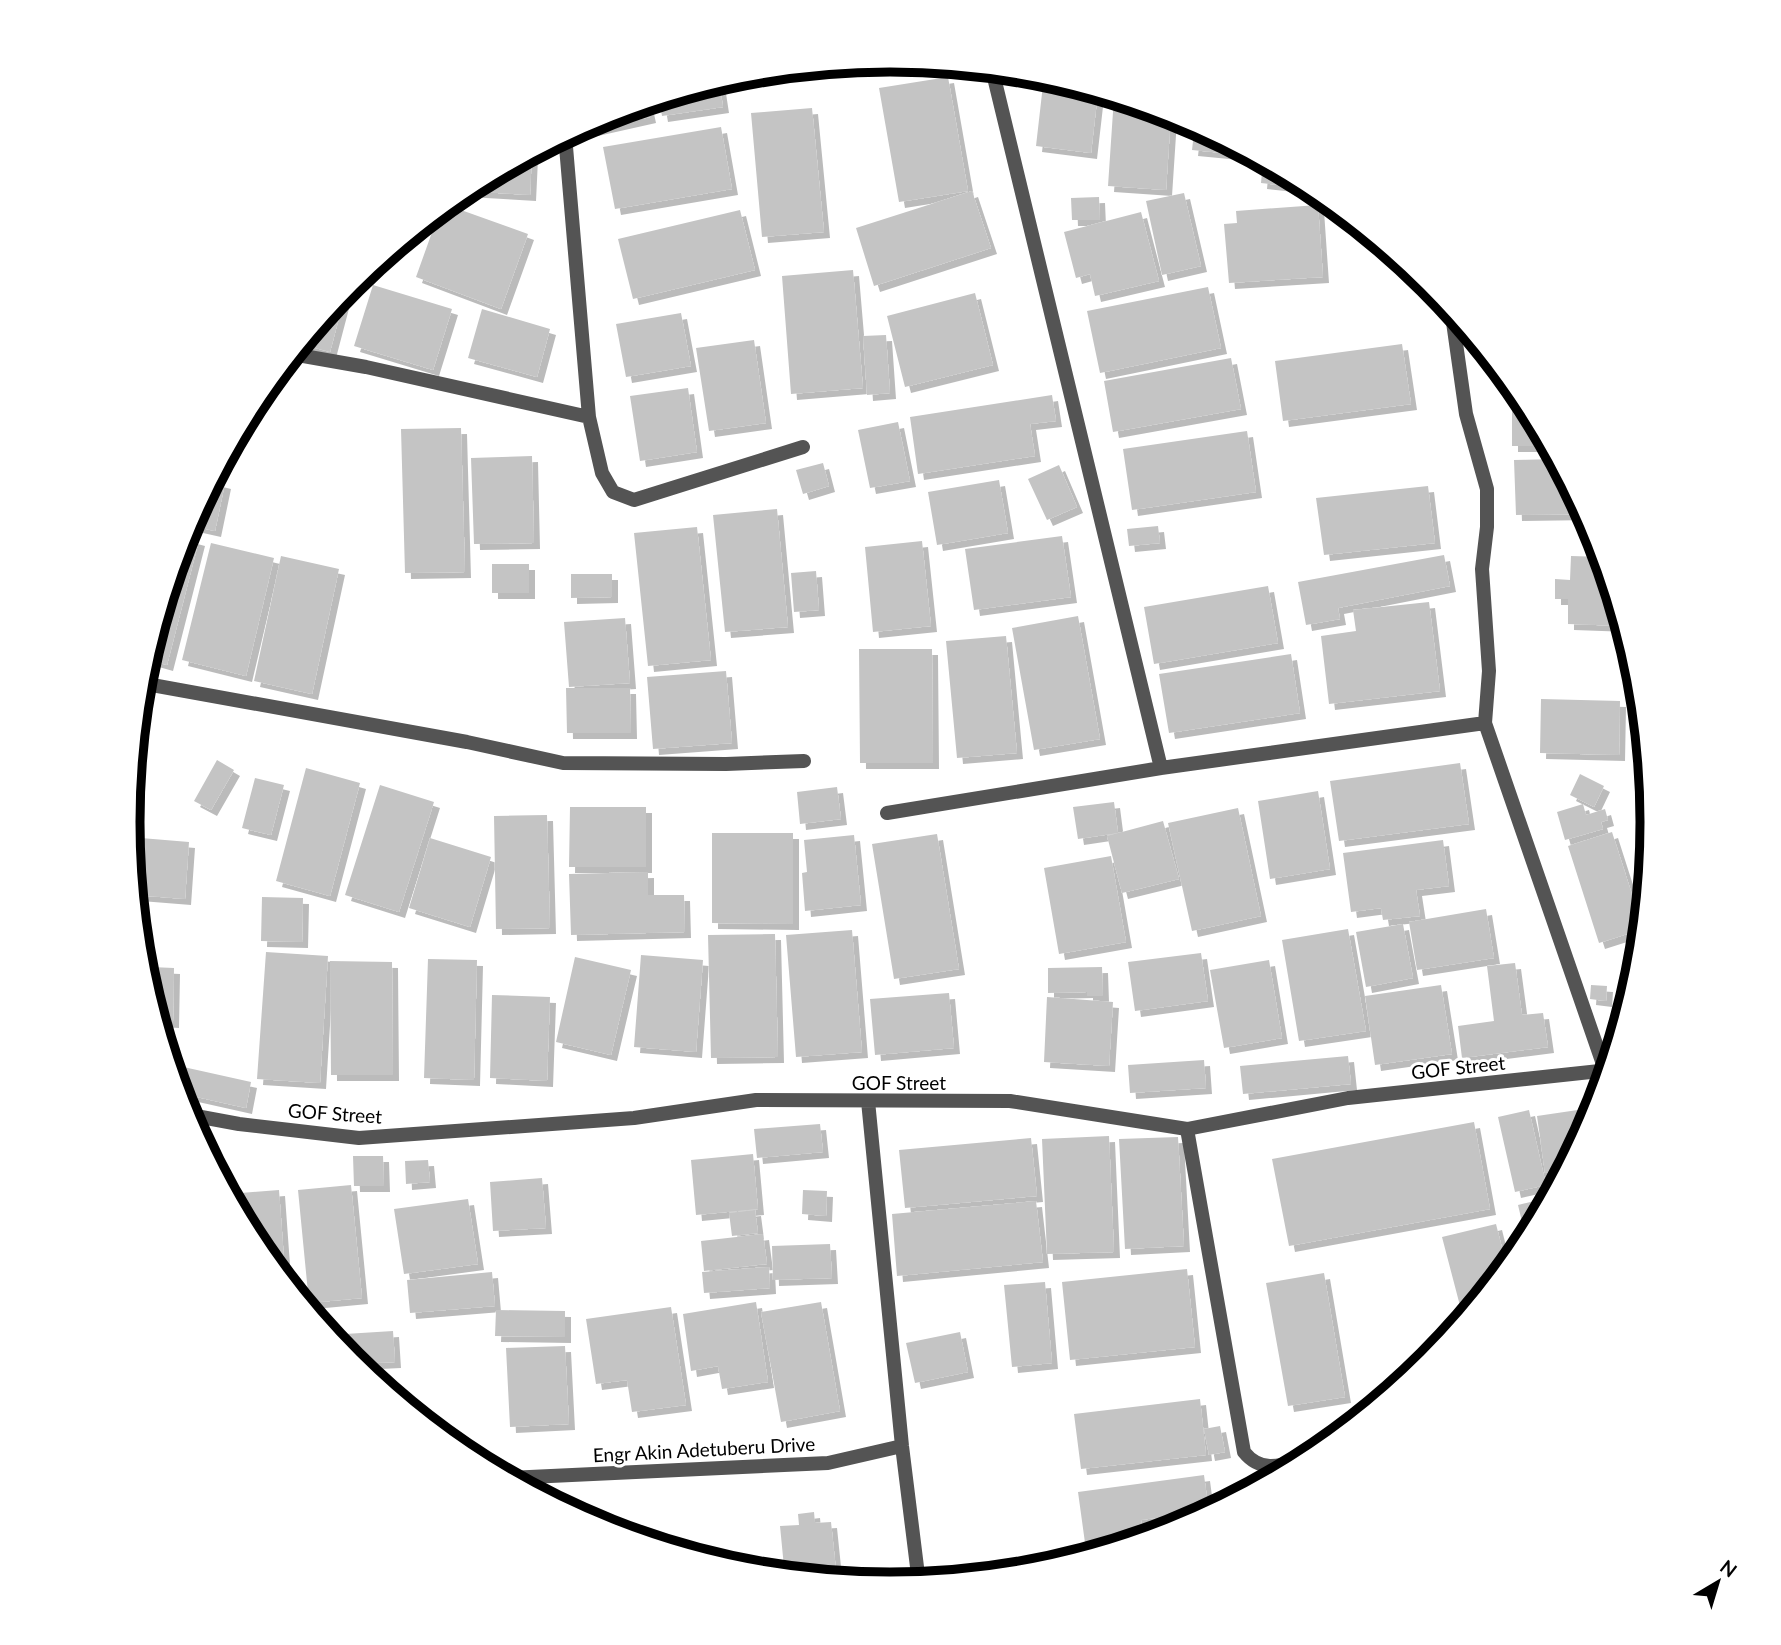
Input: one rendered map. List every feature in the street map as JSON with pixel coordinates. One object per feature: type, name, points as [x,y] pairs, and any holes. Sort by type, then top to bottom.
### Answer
[{"type":"street","points":[[994,79],[1161,768]]},
{"type":"street","points":[[566,145],[589,417],[602,473],[613,492],[635,500],[803,447]]},
{"type":"street","points":[[1453,325],[1466,414],[1487,489],[1487,527],[1482,569],[1489,671],[1485,723],[1603,1058]]},
{"type":"street","points":[[302,356],[366,367],[589,417]]},
{"type":"street","points":[[153,685],[563,762],[726,764],[804,761]]},
{"type":"street","points":[[887,813],[1161,768],[1485,723]]},
{"type":"street","name":"GOF Street","points":[[200,1117],[359,1138],[634,1118],[756,1100],[1010,1101],[1187,1129],[1348,1098],[1598,1071]]},
{"type":"street","points":[[868,1101],[902,1446],[918,1572]]},
{"type":"street","points":[[1187,1129],[1244,1452],[1264,1468],[1281,1464]]},
{"type":"street","name":"Engr Akin Adetuberu Drive","points":[[523,1477],[828,1462],[902,1446]]},
{"type":"building","points":[[948,77],[968,191],[899,202],[879,88]]},
{"type":"building","points":[[1043,87],[1097,101],[1091,153],[1036,146]]},
{"type":"building","points":[[721,91],[723,107],[662,116],[661,108]]},
{"type":"building","points":[[1113,106],[1170,126],[1166,190],[1108,186]]},
{"type":"building","points":[[812,108],[824,232],[762,237],[751,113]]},
{"type":"building","points":[[649,112],[650,117],[613,125]]},
{"type":"building","points":[[721,127],[732,189],[615,209],[603,147]]},
{"type":"building","points":[[1194,136],[1232,154],[1192,150]]},
{"type":"building","points":[[532,163],[530,195],[482,192]]},
{"type":"building","points":[[1262,170],[1289,186],[1261,183]]},
{"type":"building","points":[[972,191],[991,248],[874,286],[856,228]]},
{"type":"building","points":[[1184,193],[1201,266],[1162,275],[1146,201]]},
{"type":"building","points":[[1099,197],[1100,220],[1072,220],[1071,198]]},
{"type":"building","points":[[1318,205],[1323,277],[1229,283],[1224,224],[1237,223],[1236,211]]},
{"type":"building","points":[[458,209],[528,234],[501,309],[416,277],[434,226]]},
{"type":"building","points":[[740,210],[755,270],[633,299],[618,239]]},
{"type":"building","points":[[1141,212],[1159,281],[1095,296],[1090,274],[1076,278],[1064,232]]},
{"type":"building","points":[[853,270],[863,388],[791,394],[782,276]]},
{"type":"building","points":[[373,285],[452,309],[433,370],[354,346]]},
{"type":"building","points":[[1208,287],[1221,348],[1100,373],[1087,311]]},
{"type":"building","points":[[975,293],[993,365],[905,387],[887,316]]},
{"type":"building","points":[[482,309],[550,329],[537,377],[468,358]]},
{"type":"building","points":[[341,312],[330,352],[310,347]]},
{"type":"building","points":[[681,313],[691,366],[626,377],[616,324]]},
{"type":"building","points":[[886,335],[890,393],[867,395],[863,336]]},
{"type":"building","points":[[754,340],[766,423],[709,431],[696,348]]},
{"type":"building","points":[[1402,344],[1411,404],[1283,421],[1275,361]]},
{"type":"building","points":[[1231,358],[1241,409],[1113,432],[1104,381]]},
{"type":"building","points":[[688,388],[697,452],[640,461],[630,396]]},
{"type":"building","points":[[1052,395],[1056,421],[1030,424],[1035,456],[918,474],[910,417]]},
{"type":"building","points":[[1512,410],[1518,410],[1540,446],[1512,446]]},
{"type":"building","points":[[898,422],[910,481],[870,488],[858,430]]},
{"type":"building","points":[[461,428],[465,572],[405,573],[401,429]]},
{"type":"building","points":[[1247,431],[1256,492],[1132,510],[1123,449]]},
{"type":"building","points":[[532,456],[534,543],[474,544],[471,458]]},
{"type":"building","points":[[1548,459],[1575,514],[1516,515],[1514,460]]},
{"type":"building","points":[[823,463],[829,486],[803,494],[796,470]]},
{"type":"building","points":[[1059,465],[1077,507],[1047,520],[1028,479]]},
{"type":"building","points":[[999,480],[1008,533],[937,545],[928,492]]},
{"type":"building","points":[[221,482],[225,483],[215,531],[200,528]]},
{"type":"building","points":[[1428,486],[1435,543],[1324,555],[1316,498]]},
{"type":"building","points":[[777,509],[788,627],[725,632],[713,515]]},
{"type":"building","points":[[1158,526],[1160,543],[1129,546],[1127,529]]},
{"type":"building","points":[[697,527],[711,660],[648,666],[634,533]]},
{"type":"building","points":[[1062,536],[1071,597],[974,610],[965,549]]},
{"type":"building","points":[[195,539],[199,540],[167,665],[157,662],[165,628]]},
{"type":"building","points":[[922,541],[931,626],[873,632],[865,547]]},
{"type":"building","points":[[211,543],[274,558],[246,676],[182,660]]},
{"type":"building","points":[[1444,555],[1450,586],[1338,608],[1340,619],[1306,625],[1298,582]]},
{"type":"building","points":[[281,556],[339,569],[312,694],[254,681]]},
{"type":"building","points":[[1571,556],[1592,557],[1615,626],[1568,624],[1568,599],[1555,599],[1555,579],[1570,580]]},
{"type":"building","points":[[492,564],[529,564],[529,593],[492,593]]},
{"type":"building","points":[[816,571],[819,610],[794,612],[791,573]]},
{"type":"building","points":[[571,574],[612,574],[612,597],[571,598]]},
{"type":"building","points":[[1268,586],[1278,643],[1154,664],[1144,607]]},
{"type":"building","points":[[1429,602],[1440,691],[1329,704],[1321,636],[1356,631],[1353,610]]},
{"type":"building","points":[[1078,616],[1100,739],[1034,750],[1012,628]]},
{"type":"building","points":[[625,618],[630,683],[569,687],[564,622]]},
{"type":"building","points":[[1006,636],[1017,753],[957,758],[946,641]]},
{"type":"building","points":[[859,649],[932,649],[933,763],[860,763]]},
{"type":"building","points":[[1291,654],[1300,713],[1169,733],[1159,674]]},
{"type":"building","points":[[726,671],[732,743],[653,749],[647,677]]},
{"type":"building","points":[[566,688],[630,688],[631,733],[567,733]]},
{"type":"building","points":[[1541,699],[1620,701],[1619,755],[1540,753]]},
{"type":"building","points":[[217,760],[234,770],[211,810],[194,801]]},
{"type":"building","points":[[1460,763],[1469,824],[1339,841],[1330,781]]},
{"type":"building","points":[[306,768],[360,783],[330,896],[276,881]]},
{"type":"building","points":[[1580,774],[1604,786],[1594,807],[1570,795]]},
{"type":"building","points":[[255,778],[284,785],[271,835],[242,828]]},
{"type":"building","points":[[380,785],[434,802],[399,912],[345,895]]},
{"type":"building","points":[[837,787],[841,819],[800,824],[797,792]]},
{"type":"building","points":[[1318,791],[1330,869],[1270,879],[1258,801]]},
{"type":"building","points":[[1114,802],[1118,833],[1078,839],[1073,807]]},
{"type":"building","points":[[1583,804],[1586,815],[1605,809],[1608,820],[1601,822],[1603,829],[1565,840],[1557,812]]},
{"type":"building","points":[[570,807],[646,807],[646,867],[569,867]]},
{"type":"building","points":[[1238,808],[1261,916],[1192,931],[1168,823]]},
{"type":"building","points":[[547,815],[550,928],[496,929],[494,816]]},
{"type":"building","points":[[1163,821],[1179,879],[1122,893],[1107,836]]},
{"type":"building","points":[[1612,832],[1636,908],[1633,932],[1599,943],[1568,846]]},
{"type":"building","points":[[712,833],[793,833],[793,924],[712,923]]},
{"type":"building","points":[[937,834],[959,969],[894,979],[872,844]]},
{"type":"building","points":[[854,835],[861,905],[805,911],[802,873],[807,872],[804,840]]},
{"type":"building","points":[[140,838],[189,842],[185,899],[143,896]]},
{"type":"building","points":[[430,838],[491,857],[470,927],[409,908]]},
{"type":"building","points":[[1443,840],[1449,886],[1416,890],[1420,916],[1383,920],[1381,908],[1351,912],[1343,853]]},
{"type":"building","points":[[1111,856],[1126,942],[1059,954],[1044,868]]},
{"type":"building","points":[[648,872],[648,895],[684,895],[685,932],[571,935],[569,874]]},
{"type":"building","points":[[262,897],[303,898],[302,942],[261,941]]},
{"type":"building","points":[[1486,909],[1494,958],[1417,970],[1409,922]]},
{"type":"building","points":[[1403,924],[1413,978],[1366,987],[1356,932]]},
{"type":"building","points":[[1348,929],[1366,1031],[1299,1041],[1282,940]]},
{"type":"building","points":[[852,930],[862,1052],[796,1057],[786,935]]},
{"type":"building","points":[[775,934],[778,1057],[711,1058],[708,935]]},
{"type":"building","points":[[266,952],[328,956],[320,1083],[257,1079]]},
{"type":"building","points":[[1201,953],[1208,1001],[1135,1011],[1128,962]]},
{"type":"building","points":[[641,955],[703,960],[696,1052],[634,1047]]},
{"type":"building","points":[[575,957],[631,970],[611,1055],[556,1042]]},
{"type":"building","points":[[428,959],[477,960],[474,1080],[424,1078]]},
{"type":"building","points":[[1269,960],[1282,1038],[1224,1048],[1210,970]]},
{"type":"building","points":[[330,961],[392,962],[393,1075],[331,1075]]},
{"type":"building","points":[[1515,963],[1522,1015],[1543,1013],[1548,1047],[1462,1058],[1458,1026],[1494,1021],[1487,966]]},
{"type":"building","points":[[154,967],[174,968],[173,1022],[166,1022]]},
{"type":"building","points":[[1102,967],[1103,996],[1087,996],[1087,992],[1048,993],[1048,968]]},
{"type":"building","points":[[1441,985],[1452,1054],[1375,1065],[1365,996]]},
{"type":"building","points":[[1591,985],[1607,986],[1606,1001],[1590,999]]},
{"type":"building","points":[[949,993],[954,1048],[875,1055],[870,999]]},
{"type":"building","points":[[492,995],[550,997],[547,1081],[490,1078]]},
{"type":"building","points":[[1047,997],[1113,1002],[1109,1066],[1044,1062]]},
{"type":"building","points":[[1348,1056],[1351,1084],[1243,1094],[1240,1066]]},
{"type":"building","points":[[1204,1060],[1206,1088],[1130,1093],[1128,1065]]},
{"type":"building","points":[[181,1066],[251,1082],[246,1108],[192,1096]]},
{"type":"building","points":[[1584,1109],[1555,1172],[1545,1173],[1537,1116]]},
{"type":"building","points":[[1529,1110],[1546,1185],[1515,1192],[1498,1117]]},
{"type":"building","points":[[1474,1122],[1490,1209],[1289,1246],[1272,1159]]},
{"type":"building","points":[[820,1124],[823,1152],[757,1158],[754,1129]]},
{"type":"building","points":[[1109,1136],[1114,1252],[1047,1254],[1042,1139]]},
{"type":"building","points":[[1178,1137],[1184,1246],[1125,1249],[1119,1139]]},
{"type":"building","points":[[1031,1138],[1037,1196],[905,1208],[899,1150]]},
{"type":"building","points":[[753,1154],[758,1209],[696,1215],[691,1160]]},
{"type":"building","points":[[353,1156],[383,1156],[384,1186],[354,1186]]},
{"type":"building","points":[[428,1160],[430,1182],[406,1184],[405,1161]]},
{"type":"building","points":[[542,1178],[546,1228],[493,1231],[490,1182]]},
{"type":"building","points":[[351,1185],[362,1298],[313,1303],[308,1296],[298,1190]]},
{"type":"building","points":[[279,1190],[284,1259],[280,1259],[266,1240],[237,1193]]},
{"type":"building","points":[[803,1190],[827,1191],[826,1216],[802,1214]]},
{"type":"building","points":[[468,1199],[478,1264],[404,1274],[394,1209]]},
{"type":"building","points":[[1540,1200],[1523,1227],[1518,1205]]},
{"type":"building","points":[[1036,1201],[1043,1262],[897,1276],[892,1214]]},
{"type":"building","points":[[755,1210],[758,1233],[732,1236],[729,1213]]},
{"type":"building","points":[[1496,1224],[1504,1255],[1461,1310],[1442,1237]]},
{"type":"building","points":[[763,1234],[767,1264],[704,1271],[701,1241]]},
{"type":"building","points":[[830,1244],[832,1278],[773,1280],[772,1246]]},
{"type":"building","points":[[769,1267],[770,1288],[704,1293],[702,1272]]},
{"type":"building","points":[[1187,1269],[1195,1347],[1070,1360],[1062,1282]]},
{"type":"building","points":[[492,1272],[495,1306],[410,1313],[407,1280]]},
{"type":"building","points":[[1324,1273],[1345,1397],[1288,1406],[1266,1283]]},
{"type":"building","points":[[1045,1282],[1052,1363],[1012,1367],[1004,1285]]},
{"type":"building","points":[[756,1302],[768,1382],[722,1389],[718,1366],[691,1371],[683,1314]]},
{"type":"building","points":[[821,1302],[840,1411],[781,1422],[761,1312]]},
{"type":"building","points":[[671,1307],[686,1405],[632,1412],[627,1380],[596,1384],[586,1319]]},
{"type":"building","points":[[496,1310],[565,1311],[565,1337],[495,1336]]},
{"type":"building","points":[[393,1331],[395,1362],[370,1363],[342,1334]]},
{"type":"building","points":[[960,1332],[968,1372],[915,1383],[906,1343]]},
{"type":"building","points":[[565,1346],[569,1424],[510,1427],[506,1348]]},
{"type":"building","points":[[1200,1399],[1206,1455],[1081,1469],[1074,1414]]},
{"type":"building","points":[[1220,1426],[1225,1452],[1209,1455],[1204,1429]]},
{"type":"building","points":[[1204,1475],[1208,1503],[1156,1524],[1155,1518],[1141,1520],[1142,1529],[1086,1548],[1078,1492]]},
{"type":"building","points":[[814,1512],[815,1523],[831,1522],[836,1571],[784,1566],[780,1526],[799,1525],[798,1514]]}]
